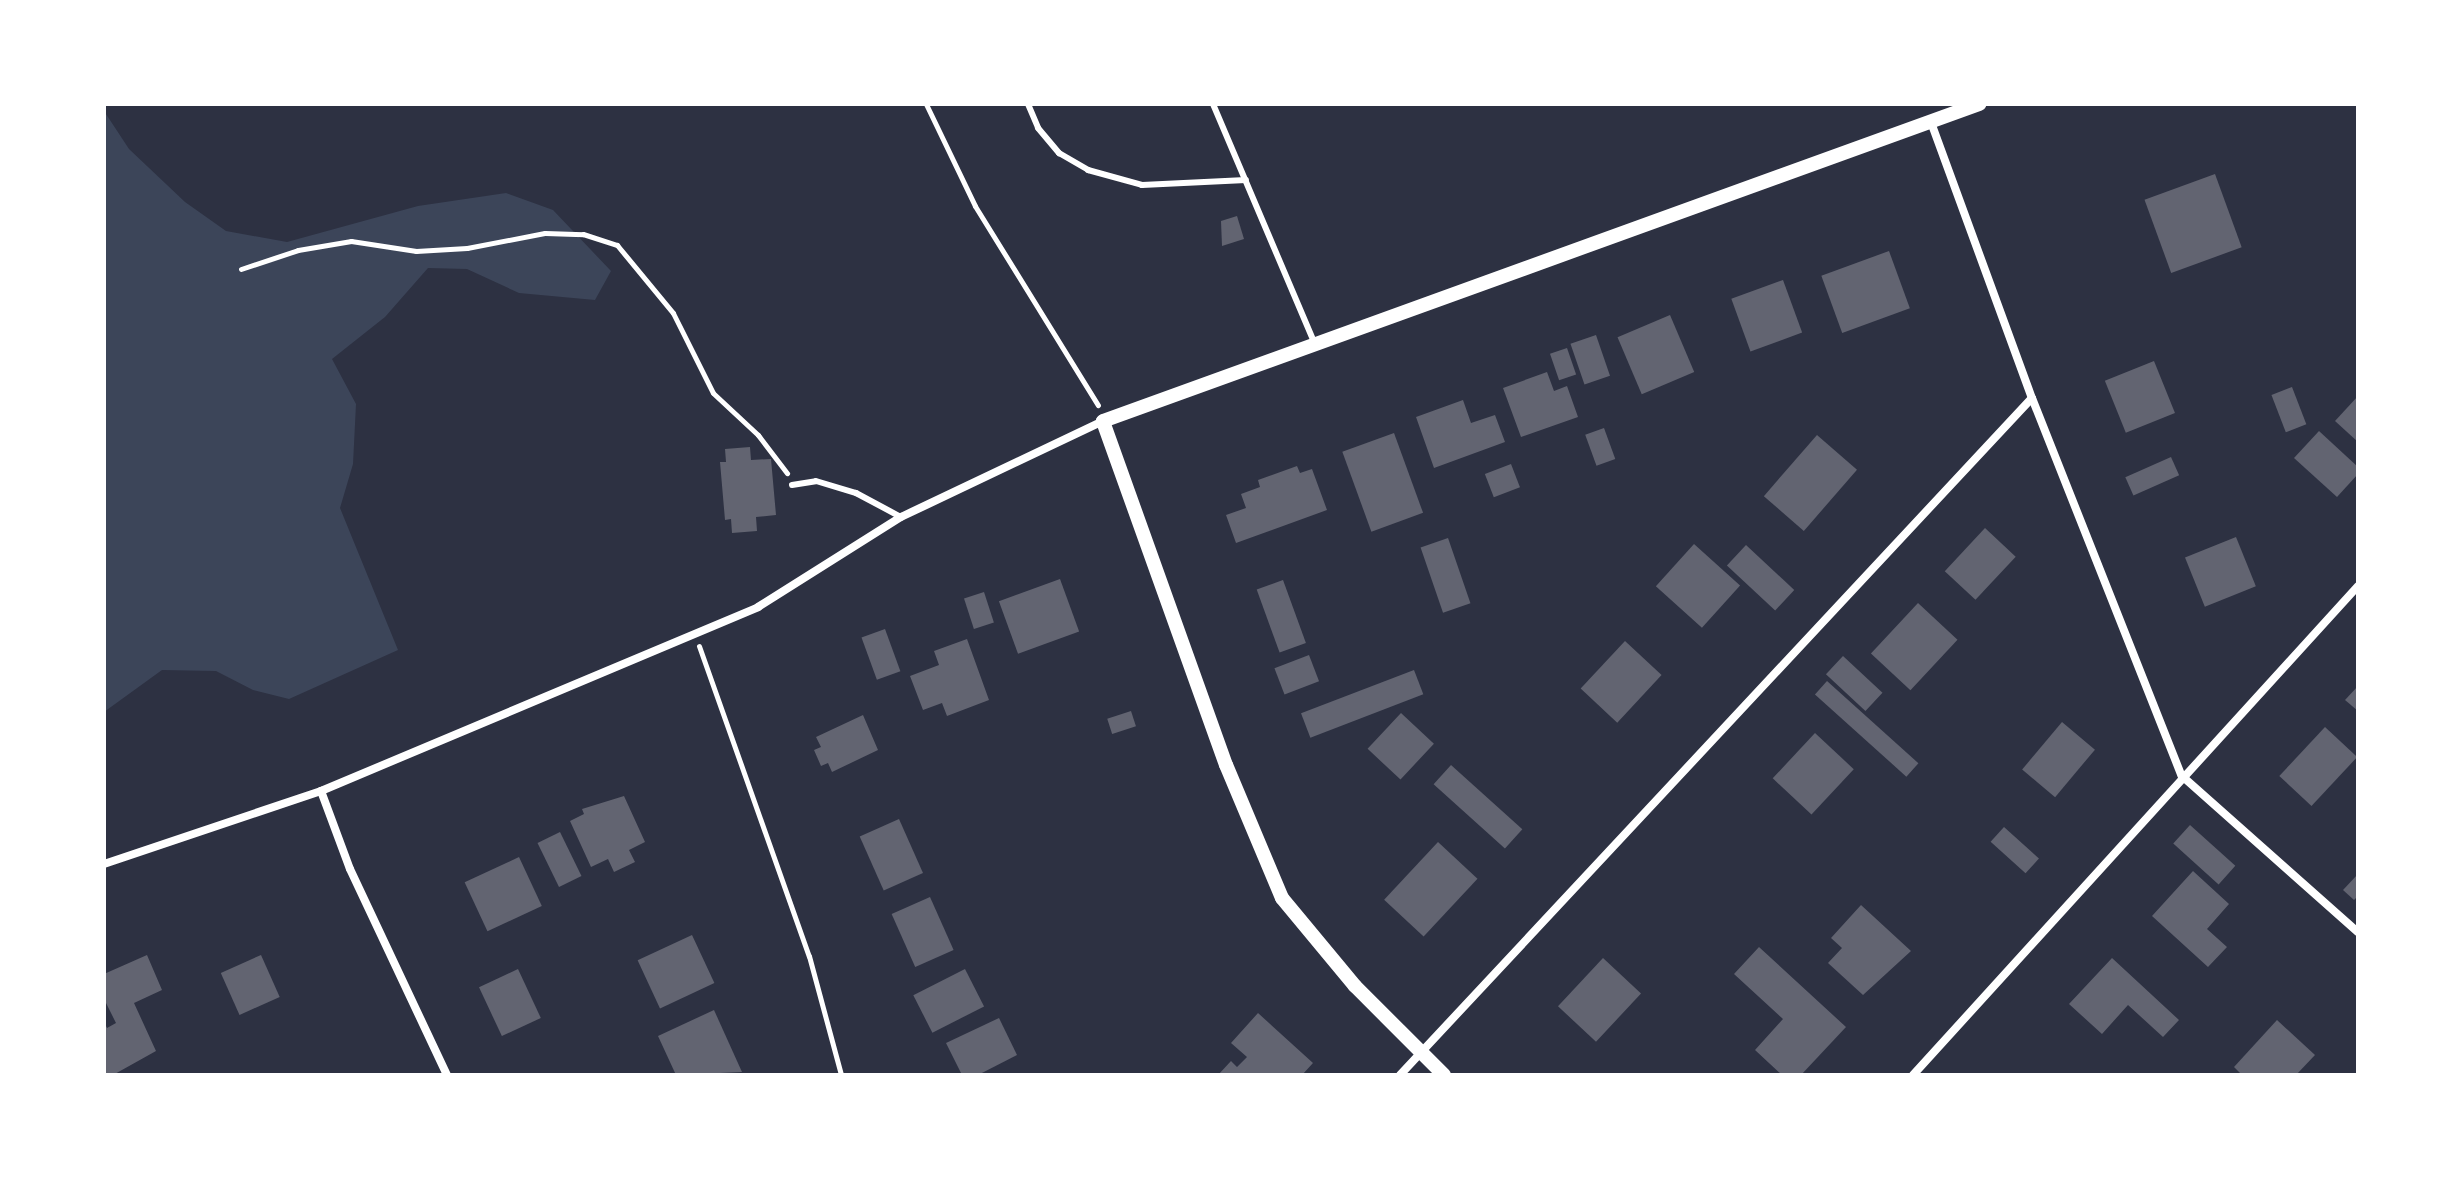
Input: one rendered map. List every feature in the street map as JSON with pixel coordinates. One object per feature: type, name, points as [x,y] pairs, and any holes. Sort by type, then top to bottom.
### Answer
[{"type":"street","points":[[104,864],[321,791],[758,607],[901,517],[1104,421],[1932,125],[1979,104]]},
{"type":"street","points":[[1932,125],[2032,398],[2182,776],[2358,932]]},
{"type":"street","points":[[1400,1075],[2032,398]]},
{"type":"street","points":[[1104,421],[1226,765],[1282,898],[1319,947],[1444,1075]]},
{"type":"street","points":[[1913,1075],[2358,586]]},
{"type":"street","points":[[321,791],[350,869],[447,1075]]},
{"type":"lane","points":[[1028,104],[1059,153],[1088,170],[1142,185],[1246,180]]},
{"type":"lane","points":[[1213,104],[1317,347]]},
{"type":"lane","points":[[792,485],[829,485],[901,517]]},
{"type":"path","points":[[926,104],[975,206],[1104,421]]},
{"type":"path","points":[[241,269],[298,250],[351,241],[416,251],[467,248],[545,233],[583,234],[617,245],[673,313],[713,393],[784,465],[792,485]]},
{"type":"path","points":[[695,634],[809,956],[841,1075]]},
{"type":"shaded area","points":[[104,111],[129,149],[185,202],[226,231],[287,242],[418,206],[506,193],[553,210],[611,271],[595,300],[519,293],[467,269],[428,268],[385,317],[332,359],[356,404],[353,464],[340,508],[398,650],[289,699],[253,690],[216,671],[162,670],[104,712]]},
{"type":"building","points":[[2215,174],[2242,247],[2171,273],[2145,200]]},
{"type":"building","points":[[1237,216],[1244,239],[1222,246],[1221,221]]},
{"type":"building","points":[[1889,251],[1910,308],[1842,333],[1821,276]]},
{"type":"building","points":[[1783,280],[1802,333],[1750,351],[1731,299]]},
{"type":"building","points":[[1670,315],[1694,372],[1642,394],[1618,337]]},
{"type":"building","points":[[1596,335],[1610,376],[1584,384],[1570,344]]},
{"type":"building","points":[[1567,348],[1576,374],[1559,380],[1550,354]]},
{"type":"building","points":[[2154,361],[2175,413],[2126,433],[2105,381]]},
{"type":"building","points":[[1547,372],[1554,391],[1567,386],[1578,417],[1521,437],[1503,388]]},
{"type":"building","points":[[2292,387],[2306,424],[2286,432],[2271,395]]},
{"type":"building","points":[[2358,396],[2358,442],[2335,421]]},
{"type":"building","points":[[1463,400],[1471,423],[1495,415],[1505,442],[1434,468],[1416,417]]},
{"type":"building","points":[[1604,428],[1615,459],[1596,466],[1585,435]]},
{"type":"building","points":[[2319,431],[2358,467],[2358,474],[2337,497],[2294,458]]},
{"type":"building","points":[[1394,433],[1423,513],[1371,532],[1342,452]]},
{"type":"building","points":[[1817,435],[1857,470],[1804,531],[1764,496]]},
{"type":"building","points":[[750,447],[751,460],[771,459],[776,515],[756,517],[757,531],[732,533],[731,519],[725,520],[720,462],[726,462],[725,449]]},
{"type":"building","points":[[2171,457],[2179,475],[2133,496],[2125,477]]},
{"type":"building","points":[[1511,464],[1520,487],[1494,497],[1485,474]]},
{"type":"building","points":[[1297,466],[1300,473],[1312,469],[1327,510],[1236,543],[1226,515],[1246,508],[1241,494],[1260,487],[1258,480]]},
{"type":"building","points":[[1985,528],[2016,557],[1975,600],[1945,571]]},
{"type":"building","points":[[2236,537],[2256,586],[2205,607],[2185,558]]},
{"type":"building","points":[[1448,538],[1470,603],[1443,613],[1421,547]]},
{"type":"building","points":[[1694,544],[1740,585],[1702,628],[1656,586]]},
{"type":"building","points":[[1746,545],[1794,590],[1775,610],[1727,565]]},
{"type":"building","points":[[1060,579],[1079,632],[1018,654],[999,601]]},
{"type":"building","points":[[1283,580],[1306,643],[1280,653],[1257,590]]},
{"type":"building","points":[[984,592],[994,622],[974,629],[964,598]]},
{"type":"building","points":[[1918,603],[1957,640],[1910,690],[1871,653]]},
{"type":"building","points":[[885,629],[900,671],[877,680],[862,638]]},
{"type":"building","points":[[967,639],[989,700],[947,716],[942,703],[923,710],[910,676],[939,665],[934,651]]},
{"type":"building","points":[[1625,641],[1662,675],[1617,723],[1581,689]]},
{"type":"building","points":[[1309,655],[1319,681],[1284,694],[1274,668]]},
{"type":"building","points":[[1843,656],[1882,693],[1865,711],[1826,674]]},
{"type":"building","points":[[1414,670],[1423,694],[1310,738],[1301,713]]},
{"type":"building","points":[[1827,681],[1918,763],[1906,777],[1815,694]]},
{"type":"building","points":[[2358,686],[2358,711],[2345,700]]},
{"type":"building","points":[[1131,711],[1136,726],[1112,734],[1107,719]]},
{"type":"building","points":[[1401,713],[1434,744],[1400,780],[1368,749]]},
{"type":"building","points":[[863,715],[878,750],[832,772],[828,763],[821,766],[814,750],[821,747],[816,737]]},
{"type":"building","points":[[2062,722],[2095,750],[2055,797],[2022,769]]},
{"type":"building","points":[[2325,727],[2357,757],[2311,806],[2279,776]]},
{"type":"building","points":[[1815,733],[1854,769],[1811,814],[1773,778]]},
{"type":"building","points":[[1451,765],[1522,829],[1505,849],[1434,784]]},
{"type":"building","points":[[624,796],[645,842],[629,850],[635,862],[614,872],[608,859],[591,867],[570,821],[584,814],[582,809]]},
{"type":"building","points":[[899,819],[923,873],[884,890],[860,836]]},
{"type":"building","points":[[2190,825],[2235,866],[2219,884],[2173,844]]},
{"type":"building","points":[[2004,827],[2039,858],[2026,873],[1991,842]]},
{"type":"building","points":[[560,832],[581,876],[559,887],[538,843]]},
{"type":"building","points":[[1438,842],[1477,879],[1424,937],[1384,900]]},
{"type":"building","points":[[519,857],[542,906],[487,931],[465,882]]},
{"type":"building","points":[[2193,871],[2229,904],[2207,929],[2227,947],[2208,967],[2152,916]]},
{"type":"building","points":[[2358,874],[2358,896],[2354,900],[2343,890]]},
{"type":"building","points":[[930,897],[954,950],[915,967],[892,914]]},
{"type":"building","points":[[1861,905],[1911,951],[1863,995],[1828,963],[1842,948],[1831,938]]},
{"type":"building","points":[[692,935],[714,983],[660,1008],[638,960]]},
{"type":"building","points":[[1759,947],[1846,1027],[1801,1075],[1782,1075],[1755,1050],[1783,1019],[1734,974]]},
{"type":"building","points":[[147,955],[162,990],[134,1003],[156,1051],[113,1075],[104,1074],[104,1022],[107,1028],[116,1023],[104,999],[104,974]]},
{"type":"building","points":[[261,955],[280,997],[240,1015],[221,973]]},
{"type":"building","points":[[1603,958],[1641,993],[1596,1042],[1558,1006]]},
{"type":"building","points":[[2112,958],[2179,1020],[2163,1037],[2128,1005],[2102,1034],[2069,1004]]},
{"type":"building","points":[[518,969],[541,1018],[502,1036],[479,987]]},
{"type":"building","points":[[965,969],[984,1006],[932,1033],[913,995]]},
{"type":"building","points":[[714,1010],[742,1072],[676,1075],[658,1036]]},
{"type":"building","points":[[1258,1013],[1313,1063],[1302,1075],[1218,1075],[1231,1061],[1237,1067],[1247,1057],[1231,1043]]},
{"type":"building","points":[[999,1018],[1017,1055],[978,1075],[962,1075],[946,1043]]},
{"type":"building","points":[[2277,1020],[2315,1055],[2296,1075],[2242,1075],[2234,1067]]}]
